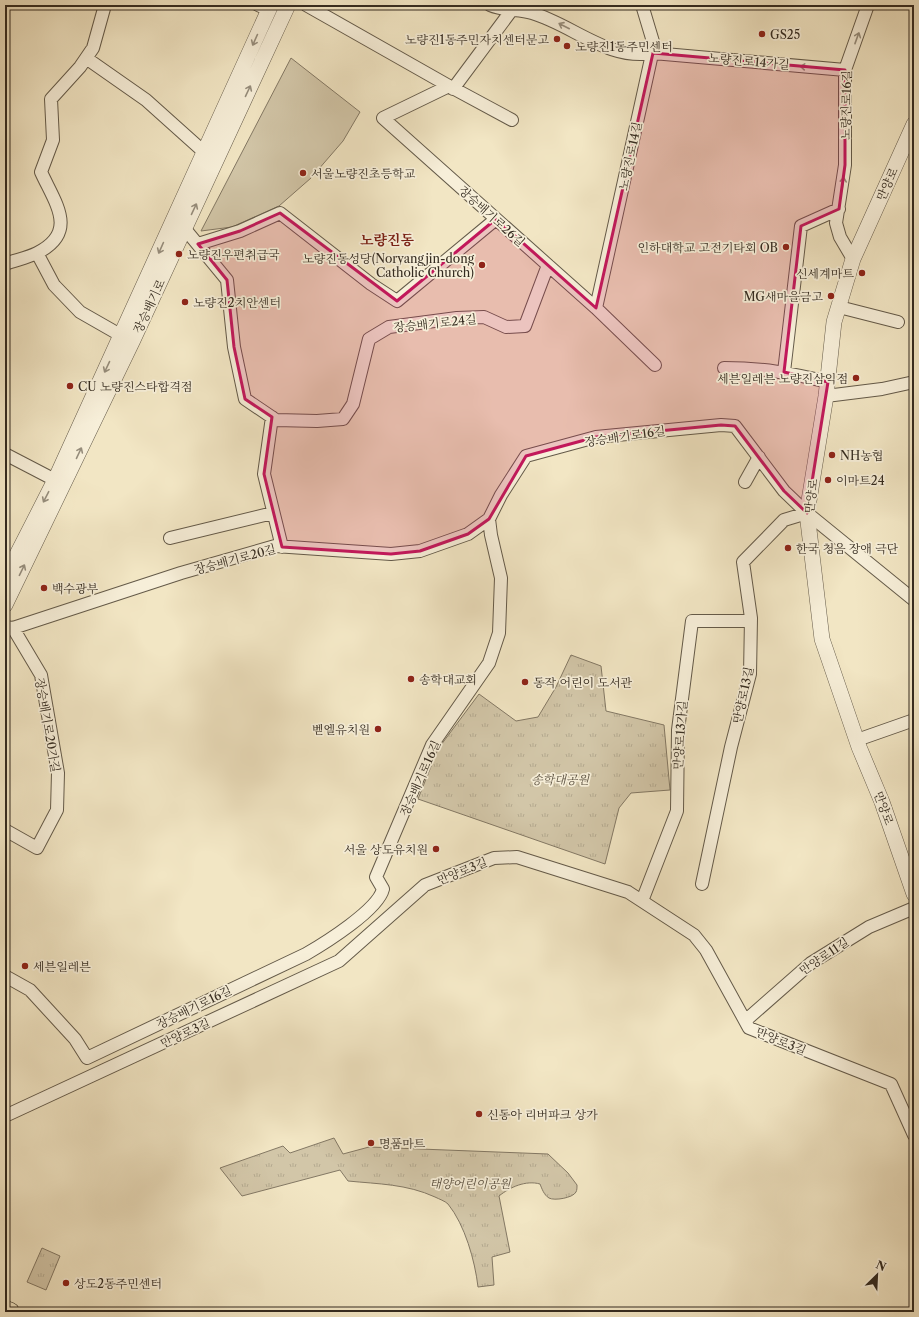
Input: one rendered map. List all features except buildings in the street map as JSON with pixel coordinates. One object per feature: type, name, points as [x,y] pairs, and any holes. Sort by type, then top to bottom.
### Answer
[{"type":"main road","points":[[5,1310],[10,1312]]},
{"type":"street","points":[[5,264],[36,253],[54,242],[60,230],[62,218],[41,172],[53,140],[51,99],[93,48],[105,5]]},
{"type":"street","name":"장승배기로","points":[[5,605],[62,491],[288,5]]},
{"type":"street","points":[[306,5],[451,88],[512,120]]},
{"type":"street","name":"노량진로14가길","points":[[490,5],[511,11],[531,13],[552,20],[610,50],[641,55],[653,52],[845,70]]},
{"type":"street","name":"노량진로14길","points":[[596,308],[653,52],[654,45],[642,5]]},
{"type":"street","name":"노량진로16길","points":[[853,259],[840,237],[836,223],[845,165],[845,70],[868,5]]},
{"type":"street","name":"장승배기로","points":[[5,578],[55,480],[122,336],[204,152],[266,7]]},
{"type":"street","points":[[451,88],[511,11]]},
{"type":"street","points":[[86,58],[146,100],[204,152]]},
{"type":"street","name":"장승배기로26길","points":[[451,88],[382,118],[596,308],[655,365]]},
{"type":"street","name":"만양로","points":[[914,124],[909,145],[853,259],[834,322],[827,389],[807,513],[822,639],[857,740],[882,802],[914,894]]},
{"type":"street","points":[[784,372],[801,226],[839,210]]},
{"type":"street","points":[[198,244],[240,231],[280,213],[371,284],[397,301],[496,219]]},
{"type":"street","name":"장승배기로24길","points":[[185,228],[227,280],[234,347],[245,399],[276,420],[317,421],[343,419],[352,404],[370,339],[389,327],[457,318],[484,318],[506,327],[525,326],[548,265]]},
{"type":"street","points":[[36,253],[54,285],[80,312],[122,336]]},
{"type":"street","points":[[839,307],[898,322]]},
{"type":"street","points":[[724,368],[757,368],[784,372],[827,389],[882,389],[914,382]]},
{"type":"street","points":[[272,417],[264,474],[282,547]]},
{"type":"street","name":"장승배기로16길","points":[[5,976],[30,990],[75,1039],[87,1058],[306,954],[338,935],[371,906],[381,896],[382,889],[376,877],[432,746],[489,663],[499,633],[501,578],[491,535],[489,519],[501,495],[526,456],[596,437],[721,425],[735,426],[784,491],[807,513],[914,600]]},
{"type":"street","points":[[5,454],[55,480]]},
{"type":"street","points":[[745,482],[759,457]]},
{"type":"street","points":[[170,538],[273,513]]},
{"type":"street","name":"만양로13길","points":[[702,884],[731,747],[750,674],[751,621],[743,562],[784,520],[807,513]]},
{"type":"street","name":"장승배기로20길","points":[[9,628],[181,573],[275,546],[391,554],[420,551],[468,534],[489,519]]},
{"type":"street","name":"만양로13가길","points":[[642,901],[677,811],[678,730],[692,621],[751,621]]},
{"type":"street","name":"장승배기로20가길","points":[[5,830],[37,848],[57,810],[58,773],[41,675],[9,628]]},
{"type":"street","points":[[857,740],[914,720]]},
{"type":"street","name":"만양로3길","points":[[5,1116],[339,961],[425,886],[494,858],[517,858],[628,892],[694,935],[706,950],[749,1028],[891,1084],[914,1135]]},
{"type":"street","name":"만양로11길","points":[[745,1021],[811,963],[868,927],[914,908]]},
{"type":"highlighted area","points":[[653,53],[845,70],[845,165],[839,209],[801,226],[784,372],[828,382],[807,513],[784,491],[735,426],[721,425],[596,437],[526,456],[489,519],[468,534],[420,551],[391,554],[282,547],[264,474],[272,417],[245,399],[234,347],[227,280],[198,244],[240,231],[280,213],[397,301],[496,219],[596,308]]},
{"type":"green space","points":[[291,58],[360,112],[343,141],[311,178],[279,206],[232,227],[201,231]]},
{"type":"green space","name":"송학대공원","points":[[571,655],[601,666],[606,711],[664,725],[670,790],[631,793],[619,808],[605,864],[418,799],[438,749],[479,694],[516,721],[538,717],[556,687]]},
{"type":"green space","name":"태양어린이공원","points":[[334,1138],[343,1154],[369,1147],[548,1154],[568,1173],[577,1185],[577,1190],[571,1196],[551,1199],[543,1192],[540,1184],[529,1183],[513,1187],[499,1196],[510,1252],[492,1257],[494,1285],[478,1287],[472,1255],[464,1233],[448,1204],[442,1200],[414,1189],[348,1181],[340,1170],[242,1196],[220,1168],[283,1146],[290,1153]]},
{"type":"green space","points":[[42,1248],[60,1256],[46,1290],[27,1282]]},
{"type":"place","name":"GS25","points":[[762,34]]},
{"type":"place","name":"노량진1동주민자치센터문고","points":[[557,39]]},
{"type":"place","name":"노량진1동주민센터","points":[[567,46]]},
{"type":"place","name":"서울노량진초등학교","points":[[303,173]]},
{"type":"place","name":"인하대학교 고전기타회 OB","points":[[786,247]]},
{"type":"place","name":"노량진우편취급국","points":[[179,254]]},
{"type":"place","name":"노량진동성당(Noryangjin-dong Catholic Church)","points":[[482,265]]},
{"type":"place","name":"신세계마트","points":[[862,273]]},
{"type":"place","name":"MG새마을금고","points":[[831,296]]},
{"type":"place","name":"노량진2치안센터","points":[[185,302]]},
{"type":"place","name":"세븐일레븐 노량진삼익점","points":[[856,378]]},
{"type":"place","name":"CU 노량진스타합격점","points":[[70,386]]},
{"type":"place","name":"NH농협","points":[[832,455]]},
{"type":"place","name":"이마트24","points":[[828,480]]},
{"type":"place","name":"한국 청음 장애 극단","points":[[788,548]]},
{"type":"place","name":"백수광부","points":[[44,588]]},
{"type":"place","name":"송학대교회","points":[[411,679]]},
{"type":"place","name":"동작 어린이 도서관","points":[[525,682]]},
{"type":"place","name":"벧엘유치원","points":[[378,729]]},
{"type":"place","name":"서울 상도유치원","points":[[436,849]]},
{"type":"place","name":"세븐일레븐","points":[[25,966]]},
{"type":"place","name":"신동아 리버파크 상가","points":[[479,1114]]},
{"type":"place","name":"명품마트","points":[[371,1143]]},
{"type":"place","name":"상도2동주민센터","points":[[66,1283]]},
{"type":"district","name":"노량진동","points":[[387,240]]}]
